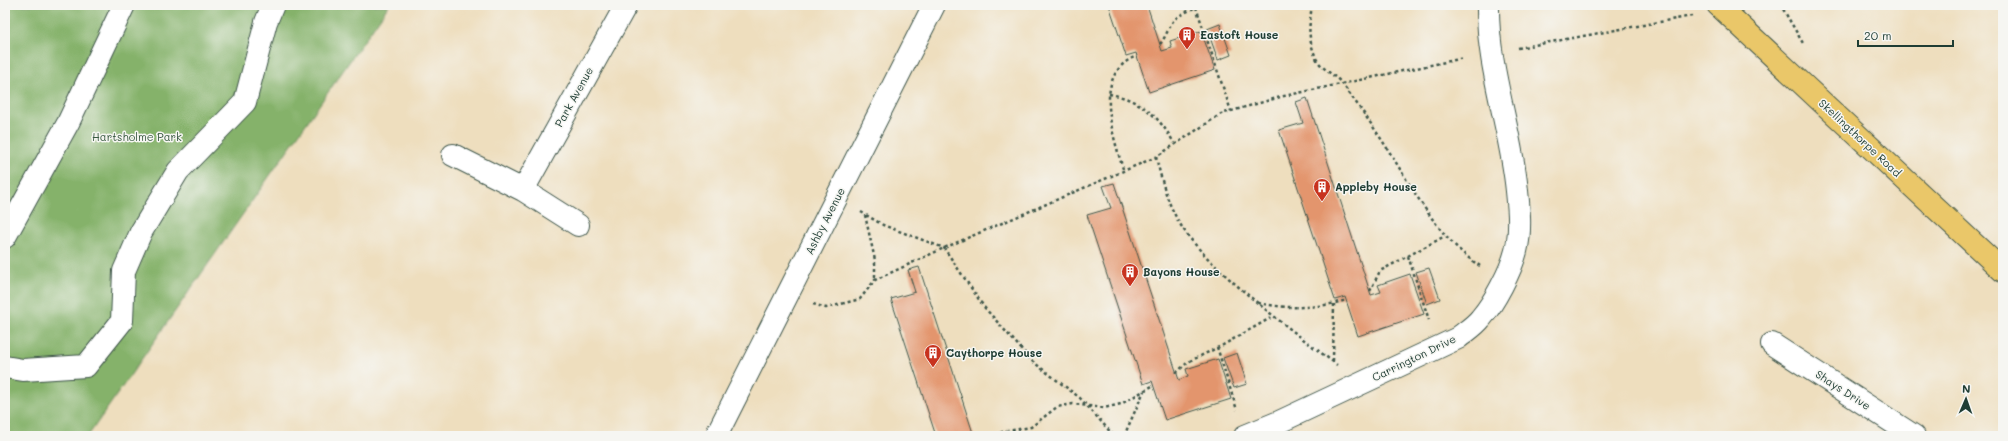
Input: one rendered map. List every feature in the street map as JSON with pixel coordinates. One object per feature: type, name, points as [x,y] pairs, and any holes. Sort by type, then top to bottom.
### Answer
[{"type":"main road","name":"Skellingthorpe Road","points":[[1718,5],[2003,271]]},
{"type":"street","points":[[5,237],[68,123],[124,5]]},
{"type":"street","points":[[5,367],[23,370],[86,366],[122,321],[124,271],[141,232],[178,171],[245,102],[266,22],[273,5]]},
{"type":"street","name":"Park Avenue","points":[[523,190],[626,5]]},
{"type":"street","name":"Ashby Avenue","points":[[716,436],[934,5]]},
{"type":"street","name":"Carrington Drive","points":[[1245,436],[1279,422],[1458,338],[1480,319],[1503,281],[1516,251],[1520,214],[1515,168],[1490,53],[1488,5]]},
{"type":"street","points":[[453,154],[523,190],[578,225]]},
{"type":"street","name":"Shays Drive","points":[[1772,344],[1914,436]]},
{"type":"path","points":[[1312,5],[1308,32],[1317,60],[1342,84],[1384,142],[1431,218],[1446,236],[1478,265],[1503,281]]},
{"type":"path","points":[[1160,44],[1167,36],[1173,21],[1180,15],[1197,6],[1231,111]]},
{"type":"path","points":[[786,296],[826,308],[860,299],[875,280],[1123,169],[1156,157],[1174,143],[1221,114],[1284,96],[1490,53],[1697,15]]},
{"type":"path","points":[[1123,169],[1110,118],[1109,94],[1111,82],[1117,72],[1126,60],[1137,56]]},
{"type":"path","points":[[1109,94],[1134,101],[1147,109],[1165,126],[1174,143]]},
{"type":"path","points":[[1156,157],[1164,186],[1176,217],[1190,239],[1204,254],[1258,303],[1361,383]]},
{"type":"path","points":[[837,197],[883,225],[944,248],[984,307],[1032,362],[1086,405],[1114,436]]},
{"type":"path","points":[[865,214],[875,260],[875,280]]},
{"type":"path","points":[[1370,291],[1380,271],[1446,236]]},
{"type":"path","points":[[1408,256],[1438,347]]},
{"type":"path","points":[[1258,303],[1276,307],[1299,307],[1334,304],[1346,300]]},
{"type":"path","points":[[1333,361],[1334,304]]},
{"type":"path","points":[[1176,373],[1188,362],[1274,316]]},
{"type":"path","points":[[1217,347],[1245,436]]},
{"type":"path","points":[[995,436],[1002,432],[1031,427],[1057,407],[1073,404],[1104,408],[1121,404],[1154,385]]},
{"type":"path","points":[[1124,436],[1144,390]]},
{"type":"green space","name":"Hartsholme Park","points":[[5,5],[389,5],[88,436],[5,436]]},
{"type":"building","name":"Eastoft House","points":[[1109,5],[1147,5],[1162,51],[1172,48],[1170,41],[1201,31],[1215,70],[1149,92],[1136,53],[1126,56]]},
{"type":"building","points":[[1220,24],[1231,55],[1218,60],[1207,29]]},
{"type":"building","name":"Appleby House","points":[[1307,98],[1371,295],[1381,292],[1378,285],[1410,274],[1424,314],[1358,336],[1345,297],[1335,300],[1279,130],[1303,123],[1296,102]]},
{"type":"building","name":"Bayons House","points":[[1114,183],[1179,380],[1188,376],[1186,369],[1218,359],[1231,399],[1165,420],[1152,381],[1143,384],[1087,215],[1111,208],[1103,186]]},
{"type":"building","name":"Caythorpe House","points":[[919,267],[974,436],[936,436],[891,299],[915,292],[908,270]]},
{"type":"building","points":[[1429,268],[1440,299],[1427,304],[1416,272]]},
{"type":"building","points":[[1237,353],[1247,384],[1234,388],[1223,358]]},
{"type":"place","name":"Eastoft House","points":[[1187,50]]},
{"type":"place","name":"Appleby House","points":[[1322,202]]},
{"type":"place","name":"Bayons House","points":[[1130,287]]},
{"type":"place","name":"Caythorpe House","points":[[933,368]]}]
